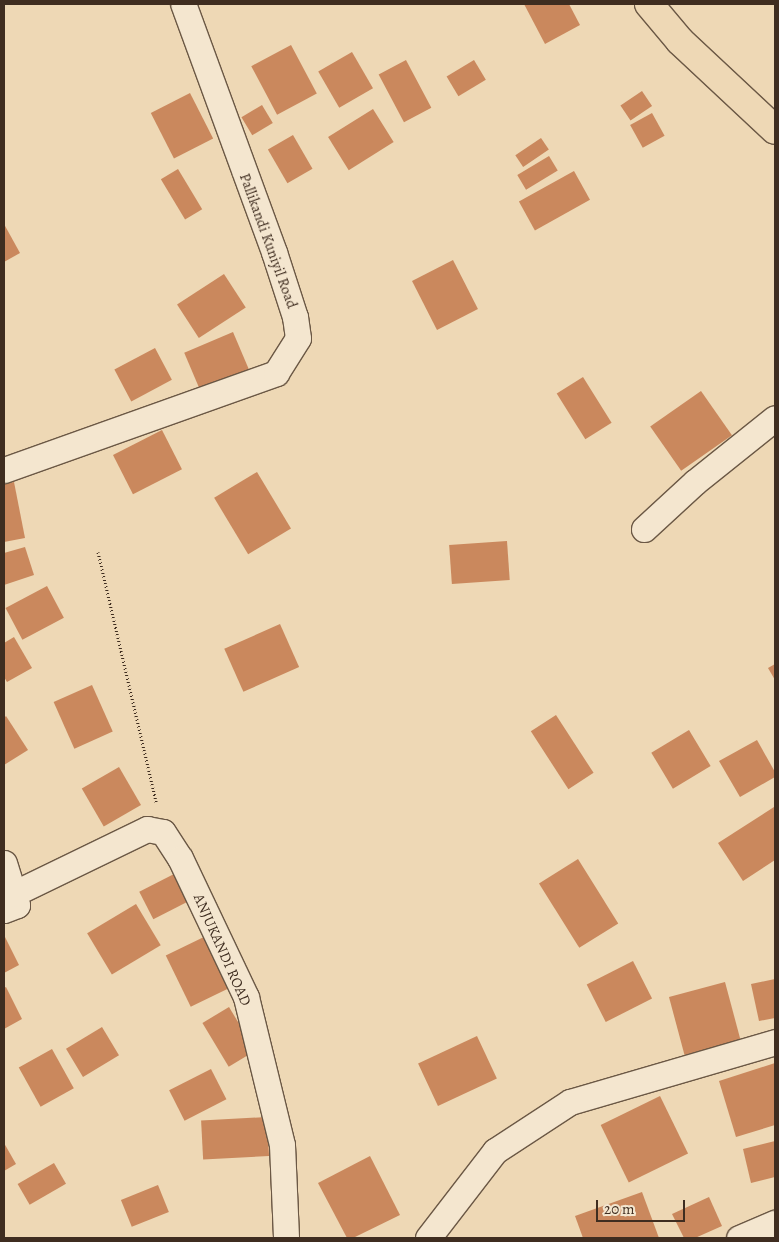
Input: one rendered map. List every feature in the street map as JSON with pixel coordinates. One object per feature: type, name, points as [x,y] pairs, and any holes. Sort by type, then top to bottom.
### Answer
[{"type":"highway","points":[[649,4],[680,41],[775,130]]},
{"type":"street","name":"Pallikandi Kuniyil Road","points":[[4,470],[234,391],[276,373],[298,338],[295,317],[274,252],[183,4]]},
{"type":"street","points":[[644,529],[695,482],[775,418]]},
{"type":"street","points":[[4,863],[8,902],[147,829],[163,832]]},
{"type":"street","name":"ANJUKANDI ROAD","points":[[163,832],[180,858],[246,997],[282,1145],[286,1238]]},
{"type":"street","points":[[428,1238],[495,1151],[570,1102],[775,1042]]},
{"type":"street","points":[[739,1238],[775,1223]]},
{"type":"path","points":[[98,552],[163,832]]},
{"type":"building","points":[[524,4],[569,4],[580,25],[545,44]]},
{"type":"building","points":[[291,45],[317,94],[277,115],[251,66]]},
{"type":"building","points":[[352,52],[373,88],[339,108],[318,72]]},
{"type":"building","points":[[406,60],[431,108],[404,122],[379,75]]},
{"type":"building","points":[[474,60],[486,80],[458,96],[447,76]]},
{"type":"building","points":[[642,91],[652,106],[631,120],[620,106]]},
{"type":"building","points":[[190,93],[213,138],[174,158],[151,113]]},
{"type":"building","points":[[262,105],[273,123],[252,135],[241,117]]},
{"type":"building","points":[[373,109],[394,142],[349,170],[328,137]]},
{"type":"building","points":[[652,113],[665,136],[643,148],[630,125]]},
{"type":"building","points":[[293,135],[312,169],[287,183],[268,150]]},
{"type":"building","points":[[541,138],[549,150],[523,167],[515,155]]},
{"type":"building","points":[[549,156],[558,171],[526,190],[517,175]]},
{"type":"building","points":[[178,169],[202,209],[185,220],[161,179]]},
{"type":"building","points":[[574,171],[590,200],[535,230],[519,202]]},
{"type":"building","points":[[4,224],[20,253],[4,262]]},
{"type":"building","points":[[453,260],[478,309],[437,330],[412,281]]},
{"type":"building","points":[[224,274],[246,308],[199,338],[177,304]]},
{"type":"building","points":[[233,332],[251,375],[203,396],[184,353]]},
{"type":"building","points":[[155,348],[172,380],[131,401],[114,370]]},
{"type":"building","points":[[583,377],[612,423],[585,439],[557,393]]},
{"type":"building","points":[[701,391],[732,435],[681,471],[650,427]]},
{"type":"building","points":[[162,430],[182,469],[133,494],[113,455]]},
{"type":"building","points":[[257,472],[291,529],[248,554],[214,498]]},
{"type":"building","points":[[14,482],[25,538],[4,542],[4,484]]},
{"type":"building","points":[[507,541],[510,580],[452,584],[449,545]]},
{"type":"building","points":[[25,547],[34,575],[4,585],[4,553]]},
{"type":"building","points":[[47,586],[64,618],[22,640],[6,608]]},
{"type":"building","points":[[280,624],[299,667],[243,692],[224,649]]},
{"type":"building","points":[[14,637],[32,668],[7,682],[4,677],[4,643]]},
{"type":"building","points":[[775,664],[775,680],[768,668]]},
{"type":"building","points":[[92,685],[113,732],[74,749],[54,702]]},
{"type":"building","points":[[556,715],[594,773],[568,789],[531,731]]},
{"type":"building","points":[[6,716],[28,750],[4,765],[4,718]]},
{"type":"building","points":[[689,730],[711,766],[673,789],[651,753]]},
{"type":"building","points":[[757,740],[775,772],[775,777],[740,797],[719,761]]},
{"type":"building","points":[[119,767],[141,805],[104,827],[82,788]]},
{"type":"building","points":[[774,807],[775,860],[743,881],[718,843]]},
{"type":"building","points":[[578,859],[618,923],[579,948],[539,883]]},
{"type":"building","points":[[174,874],[188,902],[153,919],[139,892]]},
{"type":"building","points":[[136,904],[161,945],[112,975],[87,933]]},
{"type":"building","points":[[4,935],[19,965],[4,973]]},
{"type":"building","points":[[208,935],[233,986],[191,1007],[166,956]]},
{"type":"building","points":[[633,961],[652,998],[606,1022],[587,985]]},
{"type":"building","points":[[775,979],[775,1018],[759,1021],[751,984]]},
{"type":"building","points":[[725,982],[741,1040],[685,1055],[669,997]]},
{"type":"building","points":[[6,987],[22,1019],[4,1029],[4,988]]},
{"type":"building","points":[[229,1007],[255,1051],[229,1067],[202,1023]]},
{"type":"building","points":[[102,1027],[119,1055],[83,1077],[66,1049]]},
{"type":"building","points":[[477,1036],[497,1079],[438,1106],[418,1063]]},
{"type":"building","points":[[52,1049],[74,1088],[41,1107],[19,1067]]},
{"type":"building","points":[[775,1063],[775,1125],[736,1137],[719,1081]]},
{"type":"building","points":[[211,1069],[226,1099],[185,1121],[169,1090]]},
{"type":"building","points":[[660,1096],[688,1154],[629,1182],[601,1125]]},
{"type":"building","points":[[267,1117],[269,1156],[203,1159],[201,1120]]},
{"type":"building","points":[[775,1141],[775,1177],[751,1183],[743,1149]]},
{"type":"building","points":[[4,1143],[16,1164],[4,1171]]},
{"type":"building","points":[[370,1156],[400,1215],[353,1238],[347,1238],[318,1183]]},
{"type":"building","points":[[54,1163],[66,1184],[30,1205],[18,1184]]},
{"type":"building","points":[[158,1185],[169,1212],[132,1227],[121,1200]]},
{"type":"building","points":[[642,1192],[659,1238],[583,1238],[575,1216]]},
{"type":"building","points":[[709,1197],[722,1226],[695,1238],[684,1238],[672,1214]]}]
